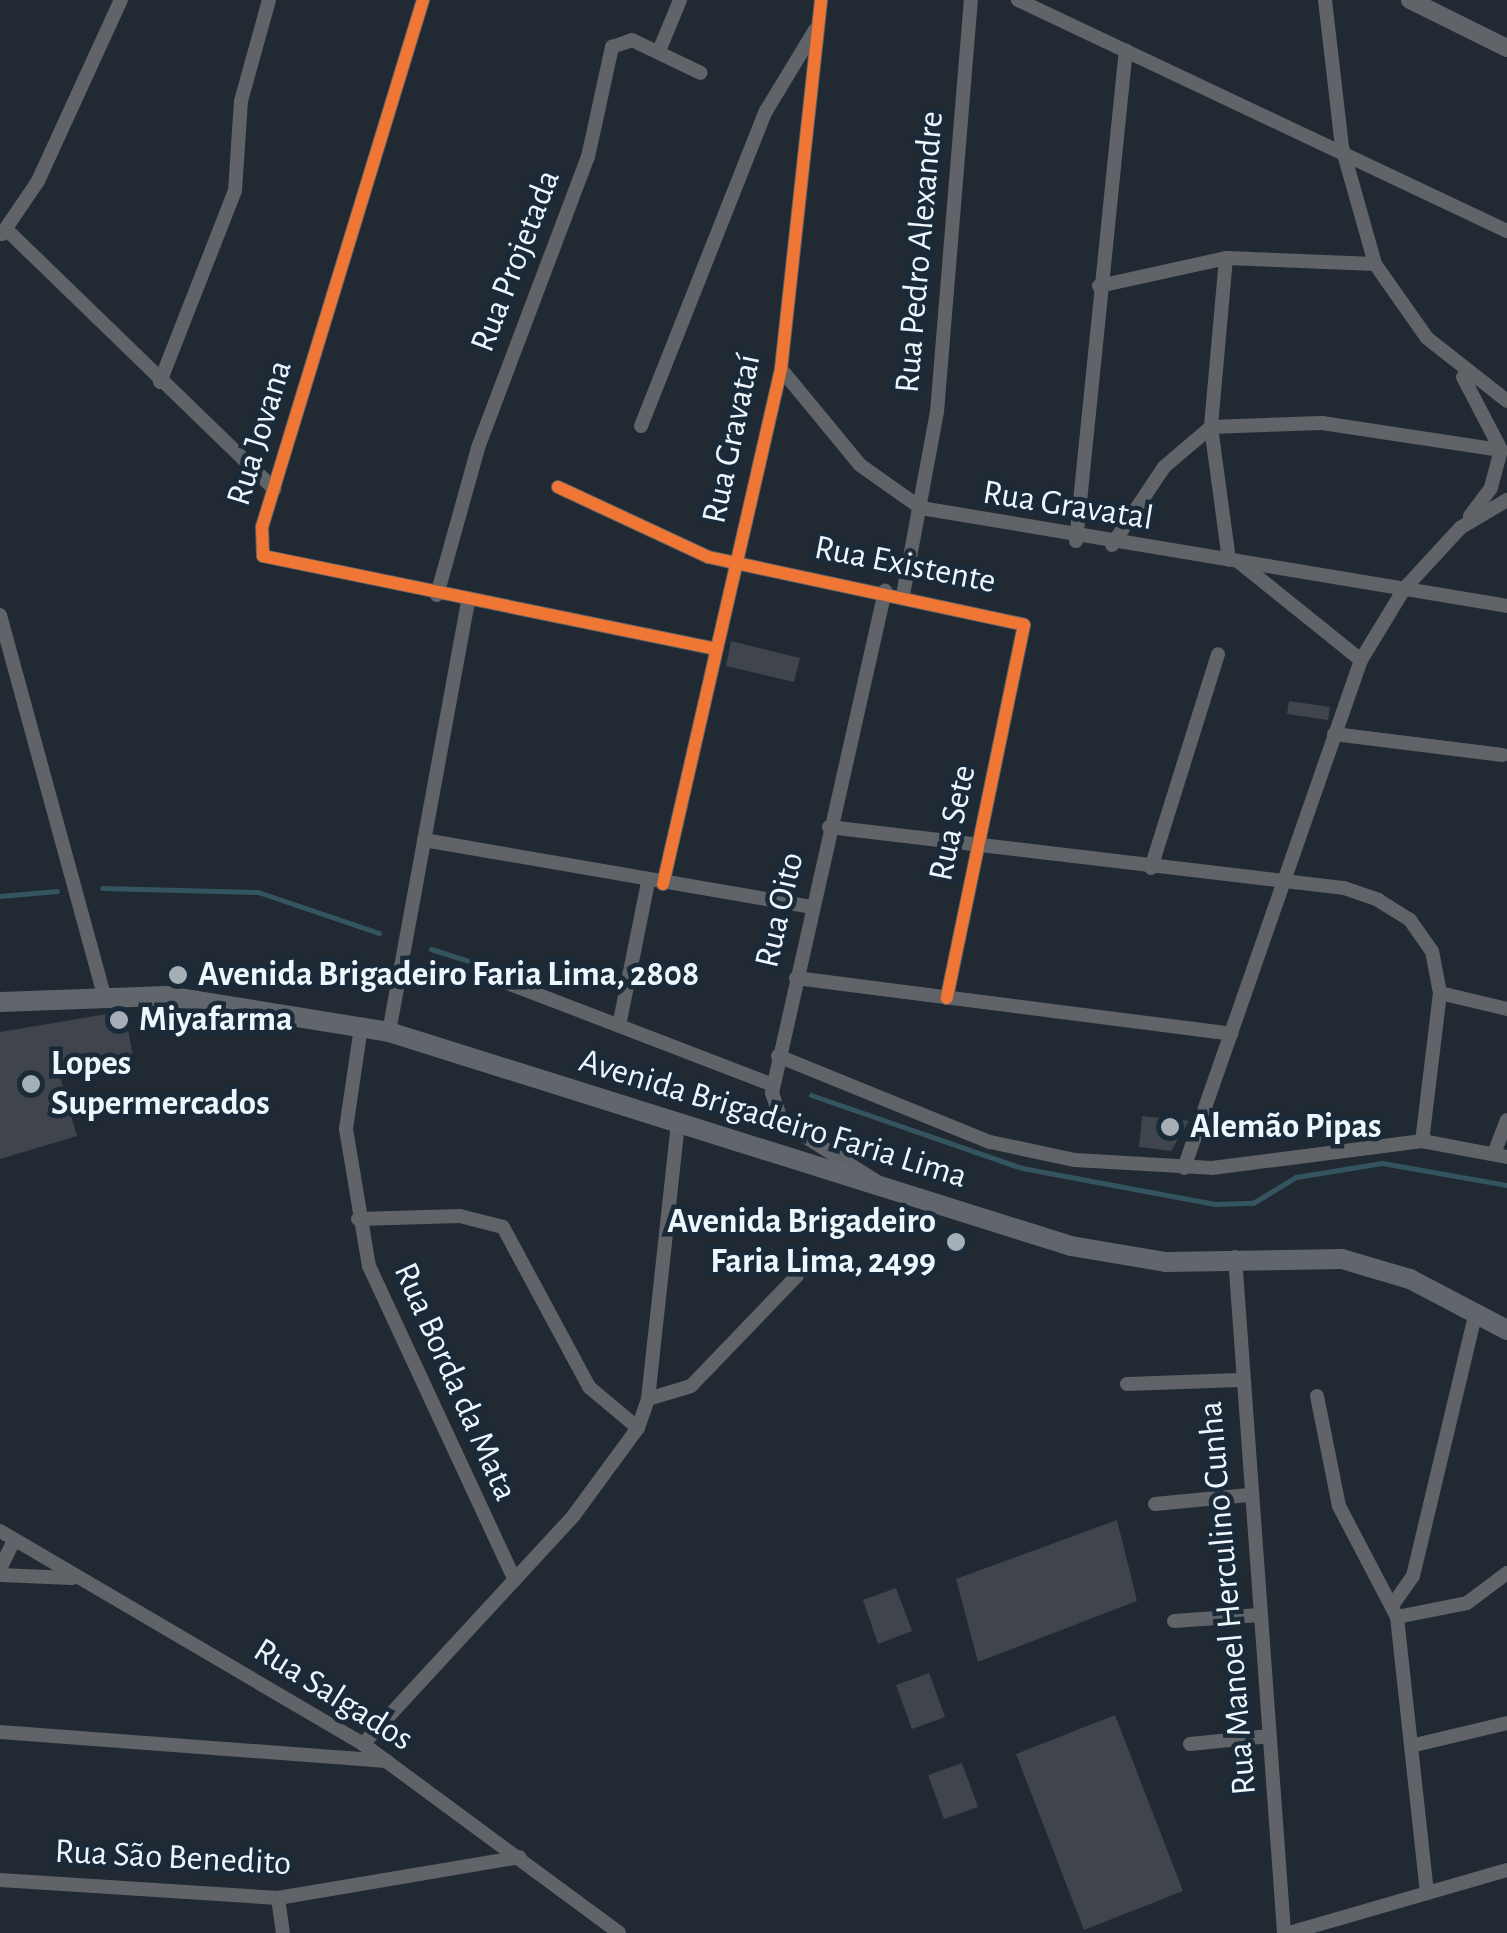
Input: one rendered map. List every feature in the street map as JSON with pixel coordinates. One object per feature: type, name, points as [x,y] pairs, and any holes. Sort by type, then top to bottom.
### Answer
[{"type":"main road","name":"Avenida Brigadeiro Faria Lima","points":[[3,1003],[102,992],[389,1032],[882,1190],[1124,1256],[1342,1260],[1410,1279],[1507,1330]]},
{"type":"street","points":[[121,0],[4,233],[274,489]]},
{"type":"street","points":[[160,382],[235,192],[242,101],[270,0]]},
{"type":"street","name":"Rua Jovana","points":[[423,0],[274,489],[263,556],[437,596],[715,649]]},
{"type":"street","points":[[680,0],[659,50],[701,73]]},
{"type":"street","name":"Rua Gravataí","points":[[619,1026],[736,564],[780,369],[821,0]]},
{"type":"street","name":"Rua Pedro Alexandre","points":[[920,508],[937,412],[970,0]]},
{"type":"street","points":[[1018,0],[1342,147],[1507,230]]},
{"type":"street","points":[[1184,1168],[1361,660],[1404,589],[1491,488],[1500,450],[1455,367],[1376,264],[1342,147],[1325,0]]},
{"type":"street","points":[[1410,0],[1507,48]]},
{"type":"street","points":[[641,426],[766,112],[818,25]]},
{"type":"street","name":"Rua Projetada","points":[[437,596],[479,446],[588,157],[607,60],[620,40],[659,50]]},
{"type":"street","points":[[1076,540],[1126,51]]},
{"type":"street","points":[[1099,286],[1226,258],[1376,264]]},
{"type":"street","points":[[1226,258],[1211,427],[1234,561],[1361,660]]},
{"type":"street","points":[[1455,367],[1507,401]]},
{"type":"street","name":"Rua Gravatal","points":[[780,369],[860,465],[920,508],[1076,540],[1234,561],[1507,606]]},
{"type":"street","points":[[1112,546],[1164,468],[1211,427],[1322,423],[1500,450]]},
{"type":"street","name":"Rua Existente","points":[[558,487],[681,548],[736,564],[1016,618],[1026,634],[1020,662]]},
{"type":"street","points":[[1460,528],[1507,500]]},
{"type":"street","points":[[904,595],[920,508]]},
{"type":"street","name":"Rua Oito","points":[[772,1085],[885,591]]},
{"type":"street","points":[[389,1032],[468,601]]},
{"type":"street","points":[[0,614],[102,992]]},
{"type":"street","points":[[1152,868],[1218,654]]},
{"type":"street","name":"Rua Sete","points":[[947,998],[1020,662]]},
{"type":"street","points":[[1334,734],[1504,755]]},
{"type":"street","points":[[829,827],[1344,888],[1410,920],[1432,952],[1440,993],[1422,1141]]},
{"type":"street","points":[[424,840],[811,907]]},
{"type":"street","points":[[796,978],[1231,1034]]},
{"type":"street","points":[[505,982],[772,1085],[782,1122],[882,1190]]},
{"type":"street","points":[[1440,993],[1507,1008]]},
{"type":"street","name":"Rua Borda da Mata","points":[[361,1027],[346,1129],[358,1219],[383,1310],[515,1580]]},
{"type":"street","points":[[778,1056],[990,1142],[1184,1168],[1422,1141],[1501,1154],[1507,1120]]},
{"type":"street","points":[[363,1744],[515,1580],[638,1428],[648,1398],[678,1124]]},
{"type":"street","points":[[358,1219],[460,1216],[503,1227],[589,1388],[638,1428]]},
{"type":"street","name":"Rua Manoel Herculino Cunha","points":[[1235,1257],[1240,1380],[1286,1933]]},
{"type":"street","points":[[648,1398],[690,1386],[798,1276]]},
{"type":"street","points":[[1395,1610],[1413,1576],[1476,1312]]},
{"type":"street","points":[[1127,1384],[1240,1380]]},
{"type":"street","points":[[1316,1396],[1339,1506],[1395,1610],[1414,1744],[1427,1893]]},
{"type":"street","points":[[1155,1504],[1249,1495]]},
{"type":"street","name":"Rua Salgados","points":[[0,1531],[363,1744],[619,1933]]},
{"type":"street","points":[[14,1540],[0,1572],[78,1578]]},
{"type":"street","points":[[1395,1610],[1466,1603],[1507,1573]]},
{"type":"street","points":[[1174,1621],[1260,1615]]},
{"type":"street","points":[[1414,1744],[1507,1723]]},
{"type":"street","points":[[0,1732],[388,1761]]},
{"type":"street","points":[[1190,1744],[1270,1736]]},
{"type":"street","name":"Rua São Benedito","points":[[0,1880],[278,1898],[520,1857]]},
{"type":"street","points":[[1286,1933],[1507,1870]]},
{"type":"street","points":[[278,1898],[283,1933]]},
{"type":"building","points":[[731,641],[800,658],[794,682],[726,666]]},
{"type":"building","points":[[1289,701],[1330,707],[1328,720],[1287,714]]},
{"type":"building","name":"Lopes Supermercados","points":[[125,1011],[133,1057],[56,1063],[77,1136],[0,1159],[0,1032]]},
{"type":"building","points":[[1142,1116],[1189,1121],[1171,1151],[1139,1147]]},
{"type":"building","points":[[1117,1520],[1137,1601],[978,1662],[956,1579]]},
{"type":"building","points":[[896,1588],[912,1631],[878,1644],[863,1600]]},
{"type":"building","points":[[929,1673],[945,1717],[912,1729],[896,1685]]},
{"type":"building","points":[[1115,1715],[1183,1891],[1084,1930],[1016,1754]]},
{"type":"building","points":[[962,1763],[978,1807],[944,1819],[928,1775]]},
{"type":"waterway","points":[[102,888],[258,892],[379,933]]},
{"type":"waterway","points":[[0,896],[57,891]]},
{"type":"waterway","points":[[431,949],[467,961]]},
{"type":"waterway","points":[[811,1095],[1022,1168],[1215,1204],[1253,1203],[1296,1177],[1382,1163],[1507,1185]]},
{"type":"cycle path","points":[[423,0],[262,527],[263,556],[715,649]]},
{"type":"cycle path","points":[[663,884],[781,369],[821,0]]},
{"type":"cycle path","points":[[558,487],[708,557],[1024,625],[947,998]]},
{"type":"place","name":"Avenida Brigadeiro Faria Lima, 2808","points":[[178,975]]},
{"type":"place","name":"Miyafarma","points":[[119,1020]]},
{"type":"place","name":"Lopes Supermercados","points":[[31,1084]]},
{"type":"place","name":"Alemão Pipas","points":[[1170,1127]]},
{"type":"place","name":"Avenida Brigadeiro Faria Lima, 2499","points":[[956,1242]]}]
